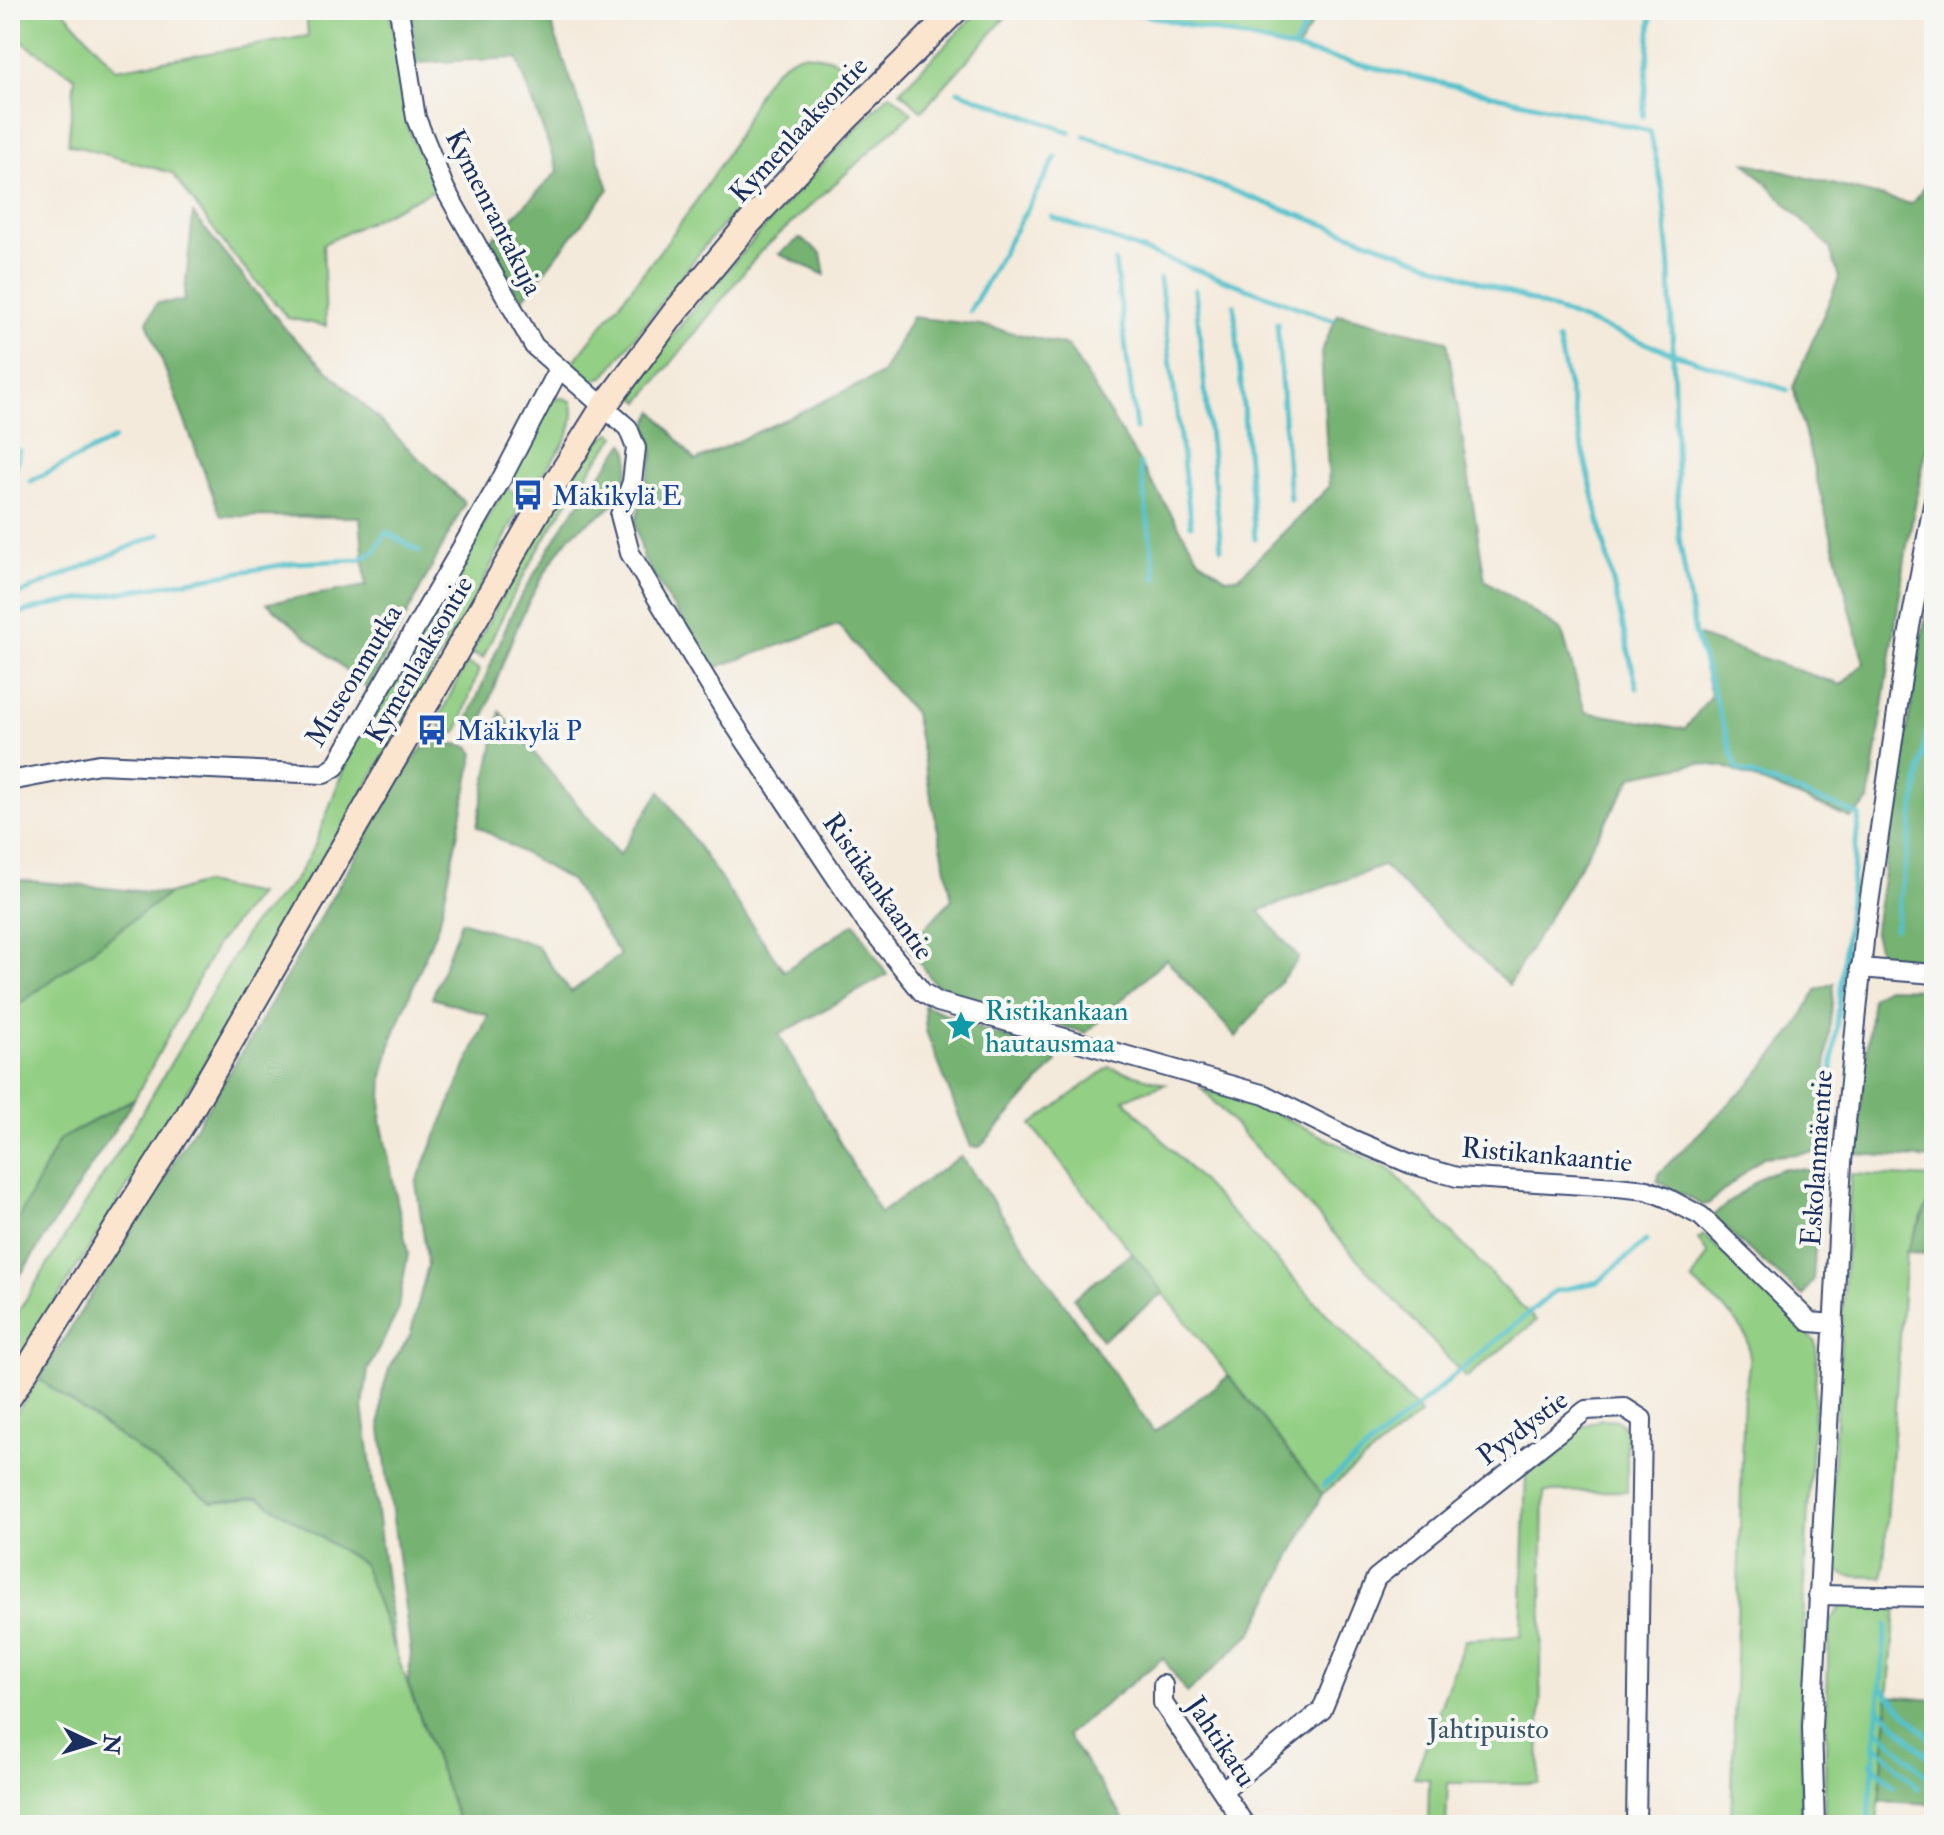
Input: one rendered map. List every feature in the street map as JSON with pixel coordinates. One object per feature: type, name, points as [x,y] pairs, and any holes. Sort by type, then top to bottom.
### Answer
[{"type":"main road","name":"Kymenlaaksontie","points":[[10,1396],[187,1117],[536,514],[602,409],[675,312],[749,223],[844,121],[956,10]]},
{"type":"street","name":"Kymenrantakuja","points":[[399,10],[416,118],[445,189],[534,346],[602,409]]},
{"type":"street","name":"Museonmutka","points":[[10,781],[99,764],[324,774],[335,767],[502,478],[559,369]]},
{"type":"street","name":"Ristikankaantie","points":[[602,409],[628,428],[636,448],[632,482],[620,515],[630,553],[726,712],[865,921],[922,992],[938,1002],[1265,1095],[1354,1140],[1411,1164],[1457,1177],[1647,1190],[1701,1216],[1810,1322],[1834,1324]]},
{"type":"street","name":"Eskolanmäentie","points":[[1815,1825],[1812,1727],[1842,1162],[1860,968],[1908,637],[1934,500]]},
{"type":"street","points":[[1860,968],[1934,974]]},
{"type":"street","name":"Pyydystie","points":[[1223,1790],[1322,1710],[1376,1578],[1586,1410],[1625,1408],[1642,1419],[1636,1825]]},
{"type":"street","points":[[1818,1595],[1934,1597]]},
{"type":"street","name":"Jahtikatu","points":[[1163,1685],[1163,1703],[1245,1825]]},
{"type":"green space","points":[[10,10],[63,10],[116,69],[308,36],[306,10],[390,10],[408,128],[436,189],[323,244],[326,326],[288,318],[230,251],[172,173],[68,144],[75,77],[10,34]]},
{"type":"green space","points":[[410,10],[553,10],[550,20],[609,189],[521,301],[489,242],[558,171],[517,58],[416,63]]},
{"type":"green space","points":[[980,10],[1012,10],[922,111],[900,91]]},
{"type":"green space","points":[[1128,10],[1319,10],[1297,51]]},
{"type":"green space","points":[[801,54],[834,60],[862,80],[710,239],[606,375],[596,380],[581,380],[571,371],[574,361],[702,192],[769,76],[788,60]]},
{"type":"green space","points":[[890,94],[912,113],[760,252],[640,402],[636,399],[644,378],[668,342],[704,297],[792,197]]},
{"type":"green space","points":[[1745,162],[1911,204],[1934,176],[1934,410],[1907,546],[1869,801],[1851,818],[1725,767],[1699,763],[1633,776],[1509,985],[1383,866],[1259,911],[1299,958],[1236,1037],[1166,959],[1086,1033],[955,994],[934,983],[908,946],[952,899],[914,713],[838,625],[711,669],[644,559],[635,523],[653,456],[647,424],[654,411],[695,461],[882,374],[912,317],[980,325],[1068,346],[1199,559],[1226,578],[1239,577],[1329,487],[1321,352],[1338,314],[1447,341],[1485,580],[1562,631],[1585,712],[1685,729],[1711,695],[1696,635],[1841,685],[1864,663],[1793,387],[1839,278],[1830,248]]},
{"type":"green space","points":[[193,214],[287,331],[465,503],[368,689],[267,603],[366,586],[360,517],[221,516],[147,322],[157,303],[184,301]]},
{"type":"green space","points":[[800,238],[821,253],[825,275],[779,254]]},
{"type":"green space","points":[[555,399],[571,401],[573,413],[567,437],[530,491],[508,476],[547,406]]},
{"type":"green space","points":[[610,433],[616,436],[542,542],[483,658],[471,654],[558,500],[578,469]]},
{"type":"green space","points":[[624,443],[629,463],[617,500],[574,532],[539,582],[516,630],[479,731],[469,735],[469,717],[514,608],[566,521]]},
{"type":"green space","points":[[506,487],[524,499],[478,592],[234,1017],[10,1374],[10,1325],[137,1121],[251,926],[295,880],[315,845],[351,749],[418,633],[439,648],[444,641],[424,624]]},
{"type":"green space","points":[[1934,564],[1934,965],[1892,961],[1880,954],[1874,934]]},
{"type":"green space","points":[[466,663],[479,669],[457,733],[445,730],[437,722]]},
{"type":"green space","points":[[500,712],[619,855],[660,791],[784,971],[855,923],[887,975],[779,1035],[880,1213],[961,1156],[1154,1432],[1229,1376],[1322,1494],[1253,1632],[1187,1693],[1163,1658],[1067,1735],[1128,1825],[460,1825],[408,1684],[411,1653],[380,1422],[382,1393],[390,1366],[410,1336],[428,1265],[416,1183],[488,1015],[432,998],[461,921],[536,945],[571,992],[620,955],[571,881],[477,826]]},
{"type":"green space","points":[[429,739],[470,747],[474,754],[440,920],[393,1036],[383,1076],[381,1121],[408,1254],[397,1313],[368,1370],[363,1406],[395,1649],[363,1564],[259,1498],[212,1502],[39,1379],[258,1026],[404,772]]},
{"type":"green space","points":[[10,879],[168,894],[10,1011]]},
{"type":"green space","points":[[203,883],[258,894],[217,944],[135,1098],[59,1140],[10,1235],[10,1011],[168,894]]},
{"type":"green space","points":[[1834,983],[1818,1152],[1763,1157],[1708,1204],[1702,1205],[1657,1181],[1658,1174],[1750,1083],[1796,1028],[1816,990]]},
{"type":"green space","points":[[1886,988],[1932,989],[1934,1159],[1856,1154],[1872,997]]},
{"type":"green space","points":[[924,1005],[994,1034],[1049,1050],[1057,1062],[980,1147],[971,1147],[926,1031]]},
{"type":"green space","points":[[1109,1067],[1166,1084],[1124,1099],[1421,1414],[1322,1494],[1031,1125]]},
{"type":"green space","points":[[1201,1088],[1271,1111],[1391,1170],[1536,1321],[1466,1378]]},
{"type":"green space","points":[[135,1098],[10,1291],[10,1235],[59,1140]]},
{"type":"green space","points":[[1785,1168],[1820,1171],[1813,1280],[1803,1296],[1711,1217],[1764,1175]]},
{"type":"green space","points":[[1851,1174],[1934,1178],[1934,1190],[1906,1253],[1883,1577],[1846,1576],[1833,1568],[1828,1549]]},
{"type":"green space","points":[[1934,1190],[1934,1254],[1906,1253]]},
{"type":"green space","points":[[1704,1235],[1815,1342],[1817,1356],[1804,1580],[1801,1825],[1731,1825],[1744,1390],[1749,1353],[1740,1327],[1692,1280],[1708,1254],[1698,1239]]},
{"type":"green space","points":[[1132,1253],[1164,1293],[1102,1340],[1074,1298]]},
{"type":"green space","points":[[39,1379],[212,1502],[259,1498],[363,1564],[460,1825],[10,1825],[10,1422]]},
{"type":"green space","name":"Jahtipuisto","points":[[1601,1419],[1618,1420],[1627,1430],[1627,1491],[1544,1492],[1539,1783],[1448,1783],[1446,1825],[1428,1825],[1429,1779],[1414,1778],[1465,1640],[1521,1636],[1526,1469],[1579,1428]]},
{"type":"green space","points":[[1857,1603],[1896,1608],[1877,1825],[1824,1825],[1829,1623],[1841,1607]]},
{"type":"green space","points":[[1889,1696],[1934,1700],[1934,1804],[1879,1801]]},
{"type":"waterway","points":[[1123,10],[1650,131],[1663,192],[1670,269],[1679,537],[1695,634],[1737,769],[1859,815],[1824,1145]]},
{"type":"waterway","points":[[1294,48],[1314,10]]},
{"type":"waterway","points":[[1643,116],[1652,10]]},
{"type":"waterway","points":[[958,91],[1070,132]]},
{"type":"waterway","points":[[1085,136],[1675,354],[1787,390]]},
{"type":"waterway","points":[[970,311],[1056,157]]},
{"type":"waterway","points":[[1052,217],[1333,320]]},
{"type":"waterway","points":[[1115,262],[1136,429]]},
{"type":"waterway","points":[[1160,279],[1191,525]]},
{"type":"waterway","points":[[1195,290],[1221,548]]},
{"type":"waterway","points":[[1234,305],[1255,539]]},
{"type":"waterway","points":[[1277,323],[1290,500]]},
{"type":"waterway","points":[[1558,340],[1637,688]]},
{"type":"waterway","points":[[31,481],[114,439]]},
{"type":"waterway","points":[[10,500],[19,450]]},
{"type":"waterway","points":[[1140,464],[1156,579]]},
{"type":"waterway","points":[[20,613],[55,604],[293,563],[359,560],[375,551],[386,532],[419,551]]},
{"type":"waterway","points":[[16,600],[19,594],[160,534]]},
{"type":"waterway","points":[[1895,929],[1934,685]]},
{"type":"waterway","points":[[1323,1486],[1555,1291],[1598,1282],[1646,1241]]},
{"type":"waterway","points":[[1868,1825],[1886,1625]]},
{"type":"waterway","points":[[1881,1687],[1934,1743]]},
{"type":"waterway","points":[[1878,1707],[1934,1763]]},
{"type":"waterway","points":[[1876,1727],[1929,1779]]},
{"type":"waterway","points":[[1874,1743],[1918,1788]]},
{"type":"waterway","points":[[1871,1763],[1894,1786]]},
{"type":"place","name":"Mäkikylä E","points":[[528,495]]},
{"type":"place","name":"Mäkikylä P","points":[[432,730]]},
{"type":"place","name":"Ristikankaan hautausmaa","points":[[961,1026]]}]
